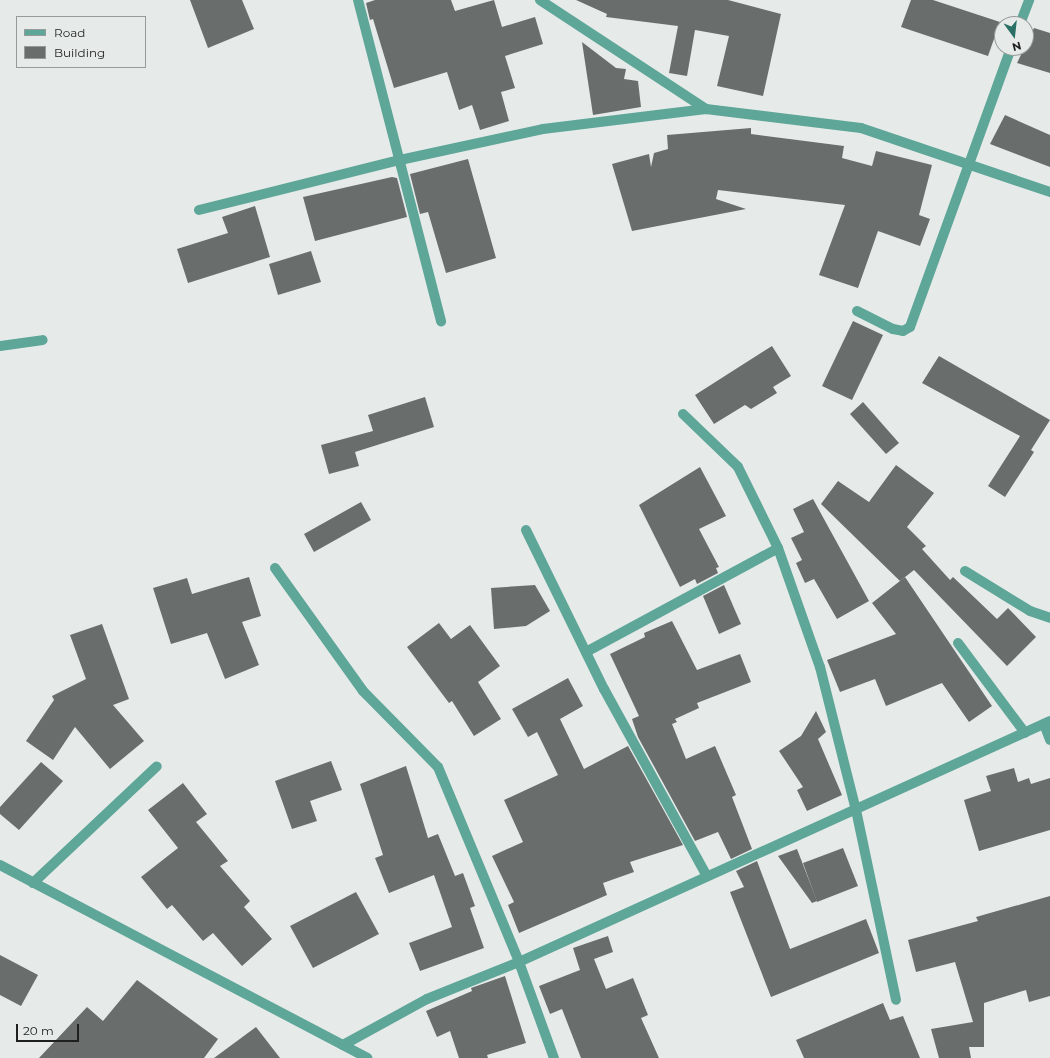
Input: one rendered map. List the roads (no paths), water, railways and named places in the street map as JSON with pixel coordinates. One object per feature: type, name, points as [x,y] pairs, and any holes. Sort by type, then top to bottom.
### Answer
[{"type":"street","points":[[358,0],[441,321]]},
{"type":"street","points":[[540,0],[706,110]]},
{"type":"street","points":[[1023,16],[1029,0]]},
{"type":"street","points":[[857,311],[893,329],[903,331],[910,327],[967,163],[1008,56]]},
{"type":"street","points":[[199,210],[400,160],[543,129],[706,110],[861,128],[1050,192]]},
{"type":"street","points":[[0,346],[43,340]]},
{"type":"street","points":[[683,414],[738,467],[778,548],[820,667],[856,810],[896,1000]]},
{"type":"street","points":[[526,530],[586,652],[707,876]]},
{"type":"street","points":[[586,652],[778,548]]},
{"type":"street","points":[[275,568],[363,691],[438,767],[519,962],[554,1058]]},
{"type":"street","points":[[965,571],[1030,611],[1050,618]]},
{"type":"street","points":[[958,643],[1025,732]]},
{"type":"street","points":[[343,1045],[427,999],[519,962],[1047,722],[1050,740]]},
{"type":"street","points":[[33,883],[157,766]]},
{"type":"street","points":[[0,866],[367,1058]]}]
